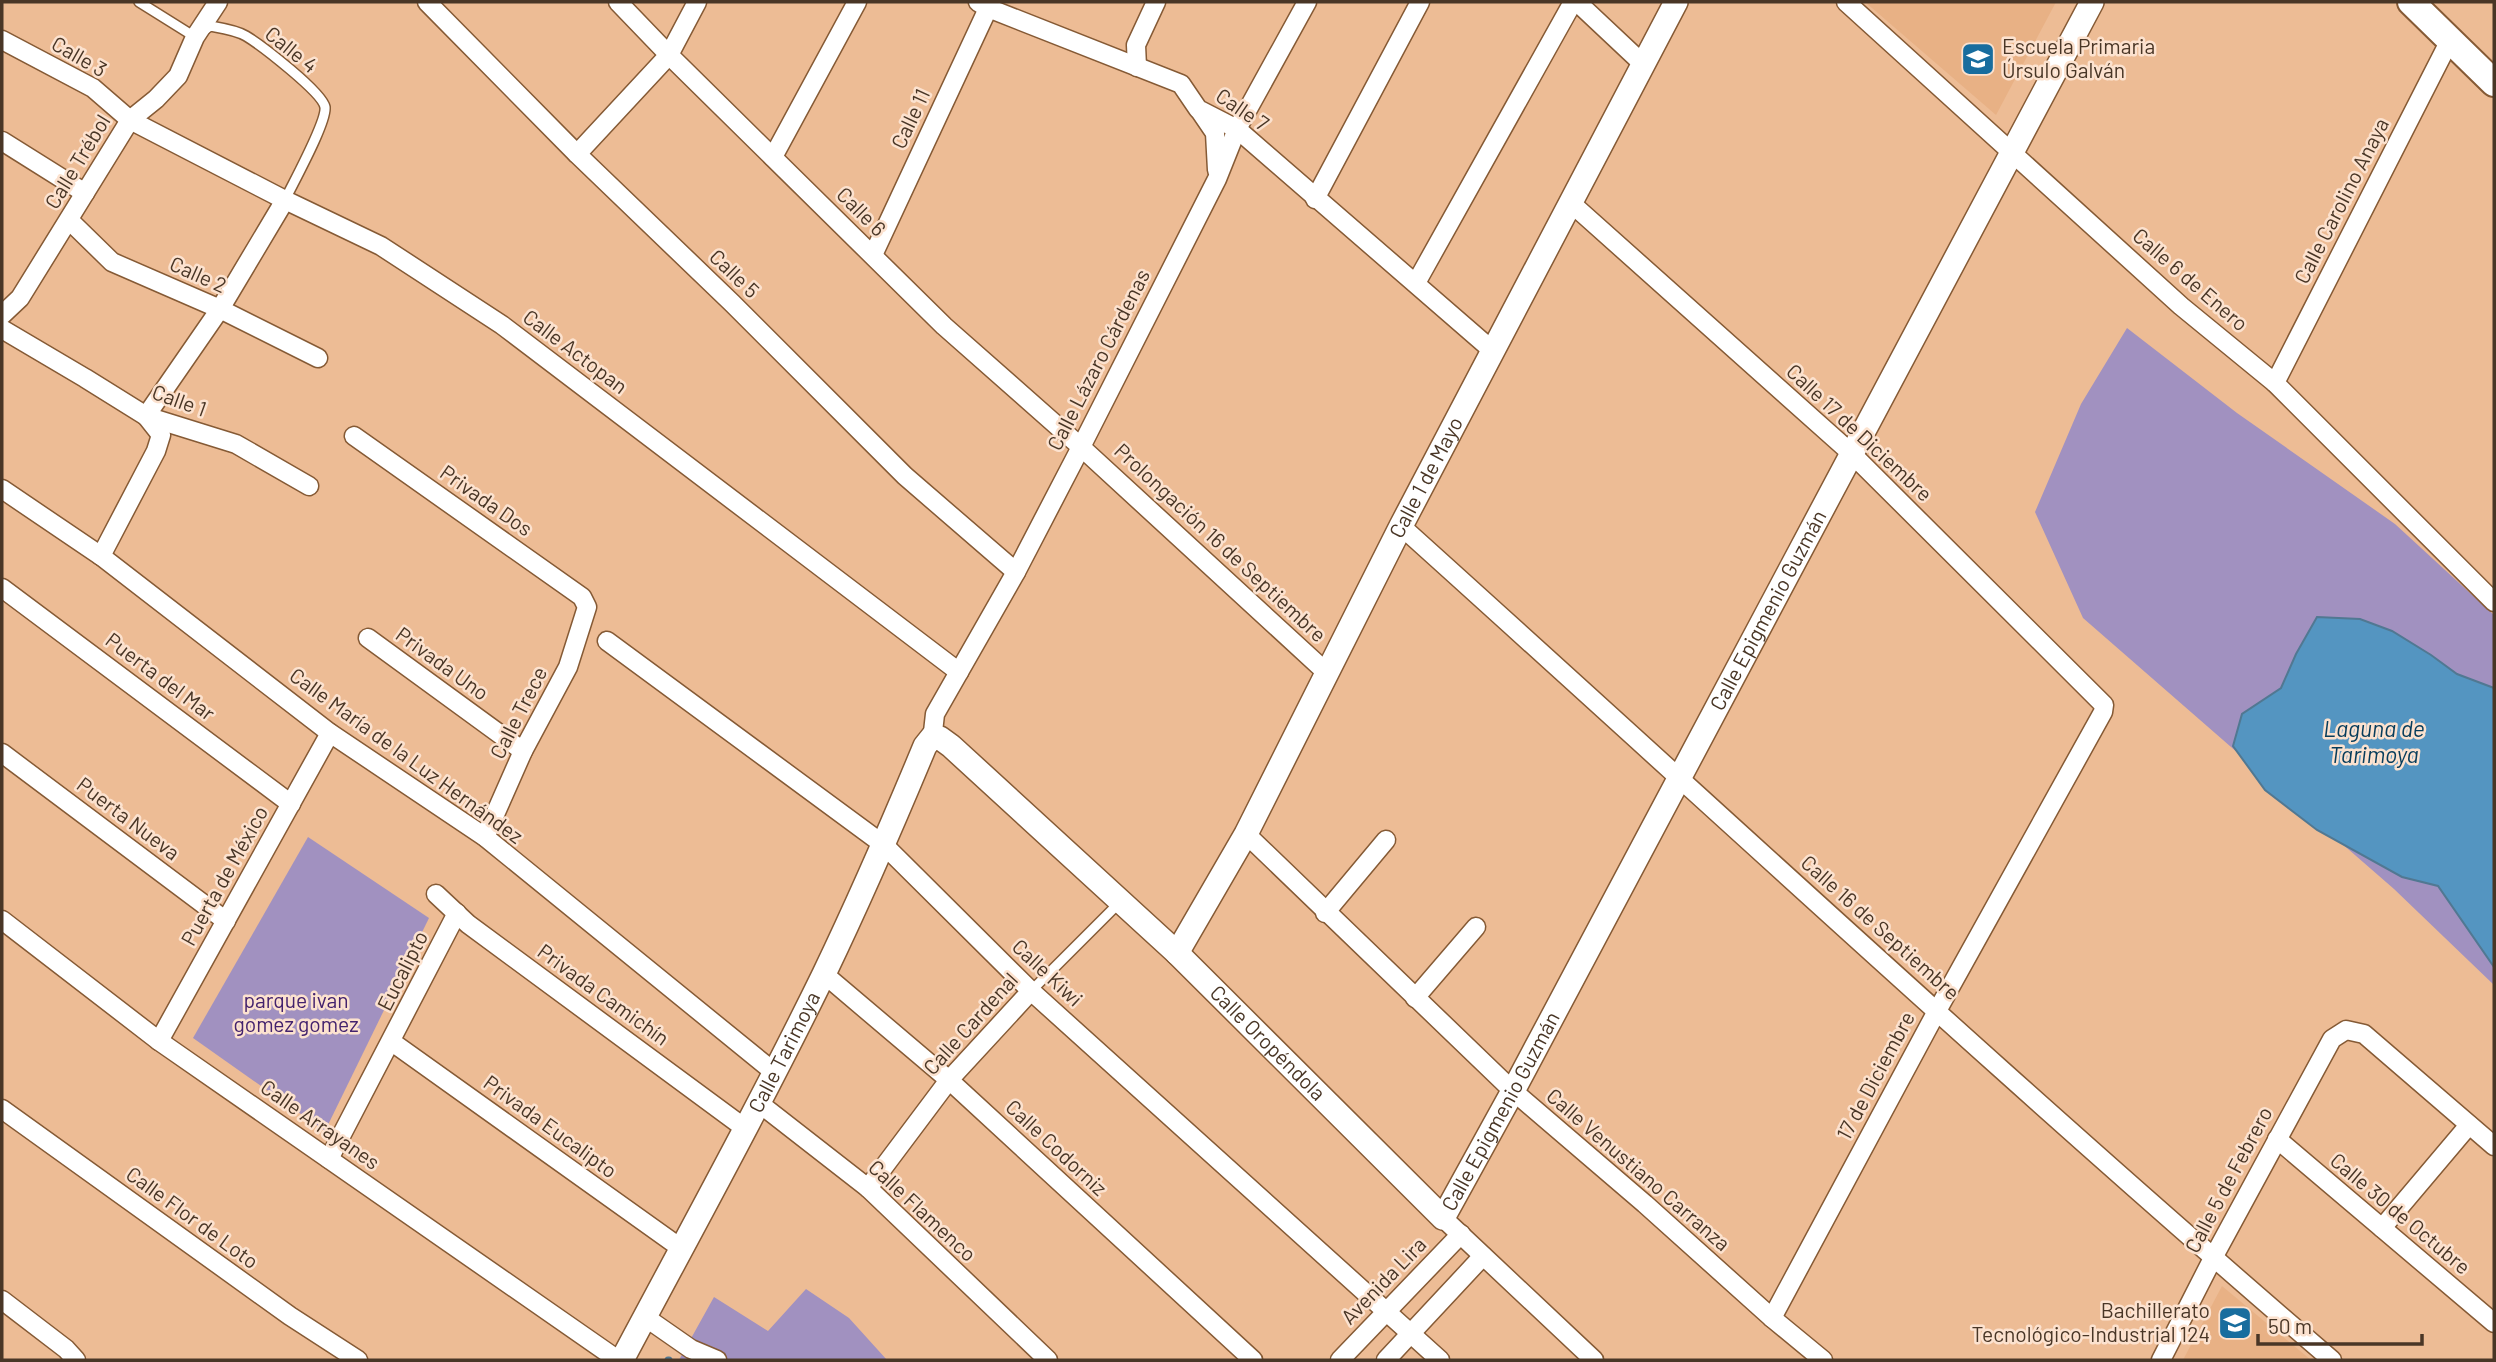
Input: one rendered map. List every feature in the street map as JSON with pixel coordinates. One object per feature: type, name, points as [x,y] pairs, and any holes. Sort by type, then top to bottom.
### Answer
[{"type":"main road","points":[[2411,2],[2494,83]]},
{"type":"street","name":"Calle Trébol","points":[[2,315],[20,298],[130,120],[178,76],[195,37],[218,2]]},
{"type":"street","name":"Calle 5","points":[[427,2],[577,154],[732,303],[905,476],[1016,572]]},
{"type":"street","name":"Calle 6","points":[[618,2],[944,326],[1081,447]]},
{"type":"street","points":[[577,154],[669,55],[697,2]]},
{"type":"street","points":[[773,157],[857,2]]},
{"type":"street","points":[[1137,67],[1136,45],[1156,2]]},
{"type":"street","name":"Calle Lázaro Cárdenas","points":[[934,736],[935,714],[1016,572],[1217,179],[1237,130],[1307,2]]},
{"type":"street","points":[[1315,198],[1420,2]]},
{"type":"street","points":[[1416,283],[1575,2],[1643,64]]},
{"type":"street","name":"Calle 1 de Mayo","points":[[1177,953],[1246,834],[1401,526],[1676,2]]},
{"type":"street","name":"Calle 6 de Enero","points":[[1846,2],[2181,306],[2275,383],[2494,602]]},
{"type":"street","name":"Calle Epigmenio Guzmán","points":[[1443,1218],[2092,2]]},
{"type":"street","name":"Calle 7","points":[[986,4],[1181,84],[1198,108],[1237,130],[1493,351]]},
{"type":"street","name":"Calle 11","points":[[873,255],[986,4]]},
{"type":"street","name":"Calle 3","points":[[2,40],[93,89],[130,120]]},
{"type":"street","name":"Calle Carolino Anaya","points":[[2275,383],[2450,40]]},
{"type":"street","points":[[1198,108],[1215,133],[1217,179]]},
{"type":"street","name":"Calle Actopan","points":[[130,120],[381,246],[502,325],[959,672]]},
{"type":"street","points":[[2,141],[85,193]]},
{"type":"street","points":[[101,556],[156,451],[160,435],[146,416],[220,309],[285,200]]},
{"type":"street","name":"Calle 17 de Diciembre","points":[[1571,202],[1851,453],[2102,701],[2104,709]]},
{"type":"street","name":"Calle 2","points":[[69,220],[112,261],[220,309],[318,358]]},
{"type":"street","name":"Calle 1","points":[[2,329],[146,416],[236,444],[309,486]]},
{"type":"street","name":"Privada Dos","points":[[354,436],[582,597],[587,607]]},
{"type":"street","name":"Prolongación 16 de Septiembre","points":[[1081,447],[1327,673]]},
{"type":"street","name":"Calle María de la Luz Hernández","points":[[2,489],[101,556],[331,733],[485,837],[774,1072]]},
{"type":"street","name":"Calle 16 de Septiembre","points":[[1401,526],[1937,1011],[2213,1258],[2332,1360]]},
{"type":"street","name":"Puerta del Mar","points":[[2,588],[291,804]]},
{"type":"street","name":"Calle Trece","points":[[485,837],[523,751],[568,667],[587,607]]},
{"type":"street","name":"Privada Uno","points":[[368,638],[523,751]]},
{"type":"street","name":"Calle Kiwi","points":[[607,641],[884,845],[1031,991],[1440,1360]]},
{"type":"street","name":"17 de Diciembre","points":[[1772,1318],[2104,709]]},
{"type":"street","name":"Puerta de México","points":[[159,1041],[331,733]]},
{"type":"street","name":"Calle Tarimoya","points":[[620,1360],[746,1129],[824,974],[884,845],[925,746],[934,736]]},
{"type":"street","name":"Calle Oropéndola","points":[[934,736],[951,746],[1177,953],[1443,1218],[1594,1360]]},
{"type":"street","name":"Puerta Nueva","points":[[2,753],[226,921]]},
{"type":"street","name":"Calle Venustiano Carranza","points":[[1246,834],[1325,913],[1513,1091],[1772,1318],[1824,1360]]},
{"type":"street","points":[[1325,913],[1386,840]]},
{"type":"street","name":"Privada Camichín","points":[[436,894],[468,925],[746,1129]]},
{"type":"street","name":"Eucalipto","points":[[329,1160],[457,913]]},
{"type":"street","name":"Calle Arrayanes","points":[[2,920],[159,1041],[620,1360]]},
{"type":"street","points":[[1415,999],[1476,927]]},
{"type":"street","name":"Calle Codorniz","points":[[824,974],[949,1080],[1253,1360]]},
{"type":"street","name":"Calle Cardenal","points":[[868,1188],[949,1080],[1031,991]]},
{"type":"street","name":"Calle 5 de Febrero","points":[[2161,1360],[2332,1039],[2346,1030],[2364,1034],[2469,1125]]},
{"type":"street","name":"Privada Eucalipto","points":[[392,1042],[682,1249]]},
{"type":"street","name":"Calle Flamenco","points":[[759,1103],[868,1188],[1048,1360]]},
{"type":"street","name":"Calle Flor de Loto","points":[[2,1109],[279,1308],[358,1360]]},
{"type":"street","points":[[2382,1228],[2469,1125],[2494,1146]]},
{"type":"street","name":"Calle 30 de Octubre","points":[[2277,1139],[2494,1323]]},
{"type":"street","name":"Avenida Lira","points":[[1340,1360],[1461,1234]]},
{"type":"street","points":[[1386,1360],[1483,1256]]},
{"type":"street","points":[[2,1300],[66,1349],[76,1360]]},
{"type":"street","points":[[645,1317],[691,1349],[717,1360]]},
{"type":"lane","points":[[139,2],[195,37]]},
{"type":"lane","name":"Calle 4","points":[[195,37],[209,26],[244,34],[320,96],[325,108],[320,126],[285,200]]},
{"type":"lane","name":"Calle Cardenal","points":[[1031,991],[1120,901]]},
{"type":"shaded area","name":"Escuela Primaria Úrsulo Galván","points":[[1865,2],[2056,2],[1996,115]]},
{"type":"shaded area","name":"Bachillerato Tecnológico-Industrial 124","points":[[2222,1286],[2311,1360],[2183,1360]]},
{"type":"green space","points":[[2127,328],[2237,413],[2395,524],[2494,615],[2494,985],[2394,889],[2083,618],[2035,512],[2081,404]]},
{"type":"green space","name":"parque ivan gomez gomez","points":[[308,837],[429,918],[325,1131],[193,1038]]},
{"type":"green space","points":[[806,1289],[849,1318],[887,1360],[679,1360],[714,1297],[768,1331]]},
{"type":"water","name":"Laguna de Tarimoya","points":[[2317,617],[2360,619],[2392,631],[2457,674],[2494,688],[2494,967],[2438,886],[2402,877],[2317,830],[2265,790],[2233,746],[2242,714],[2281,688]]},
{"type":"place","name":"Escuela Primaria Úrsulo Galván","points":[[1978,59]]},
{"type":"place","name":"Bachillerato Tecnológico-Industrial 124","points":[[2235,1323]]}]
